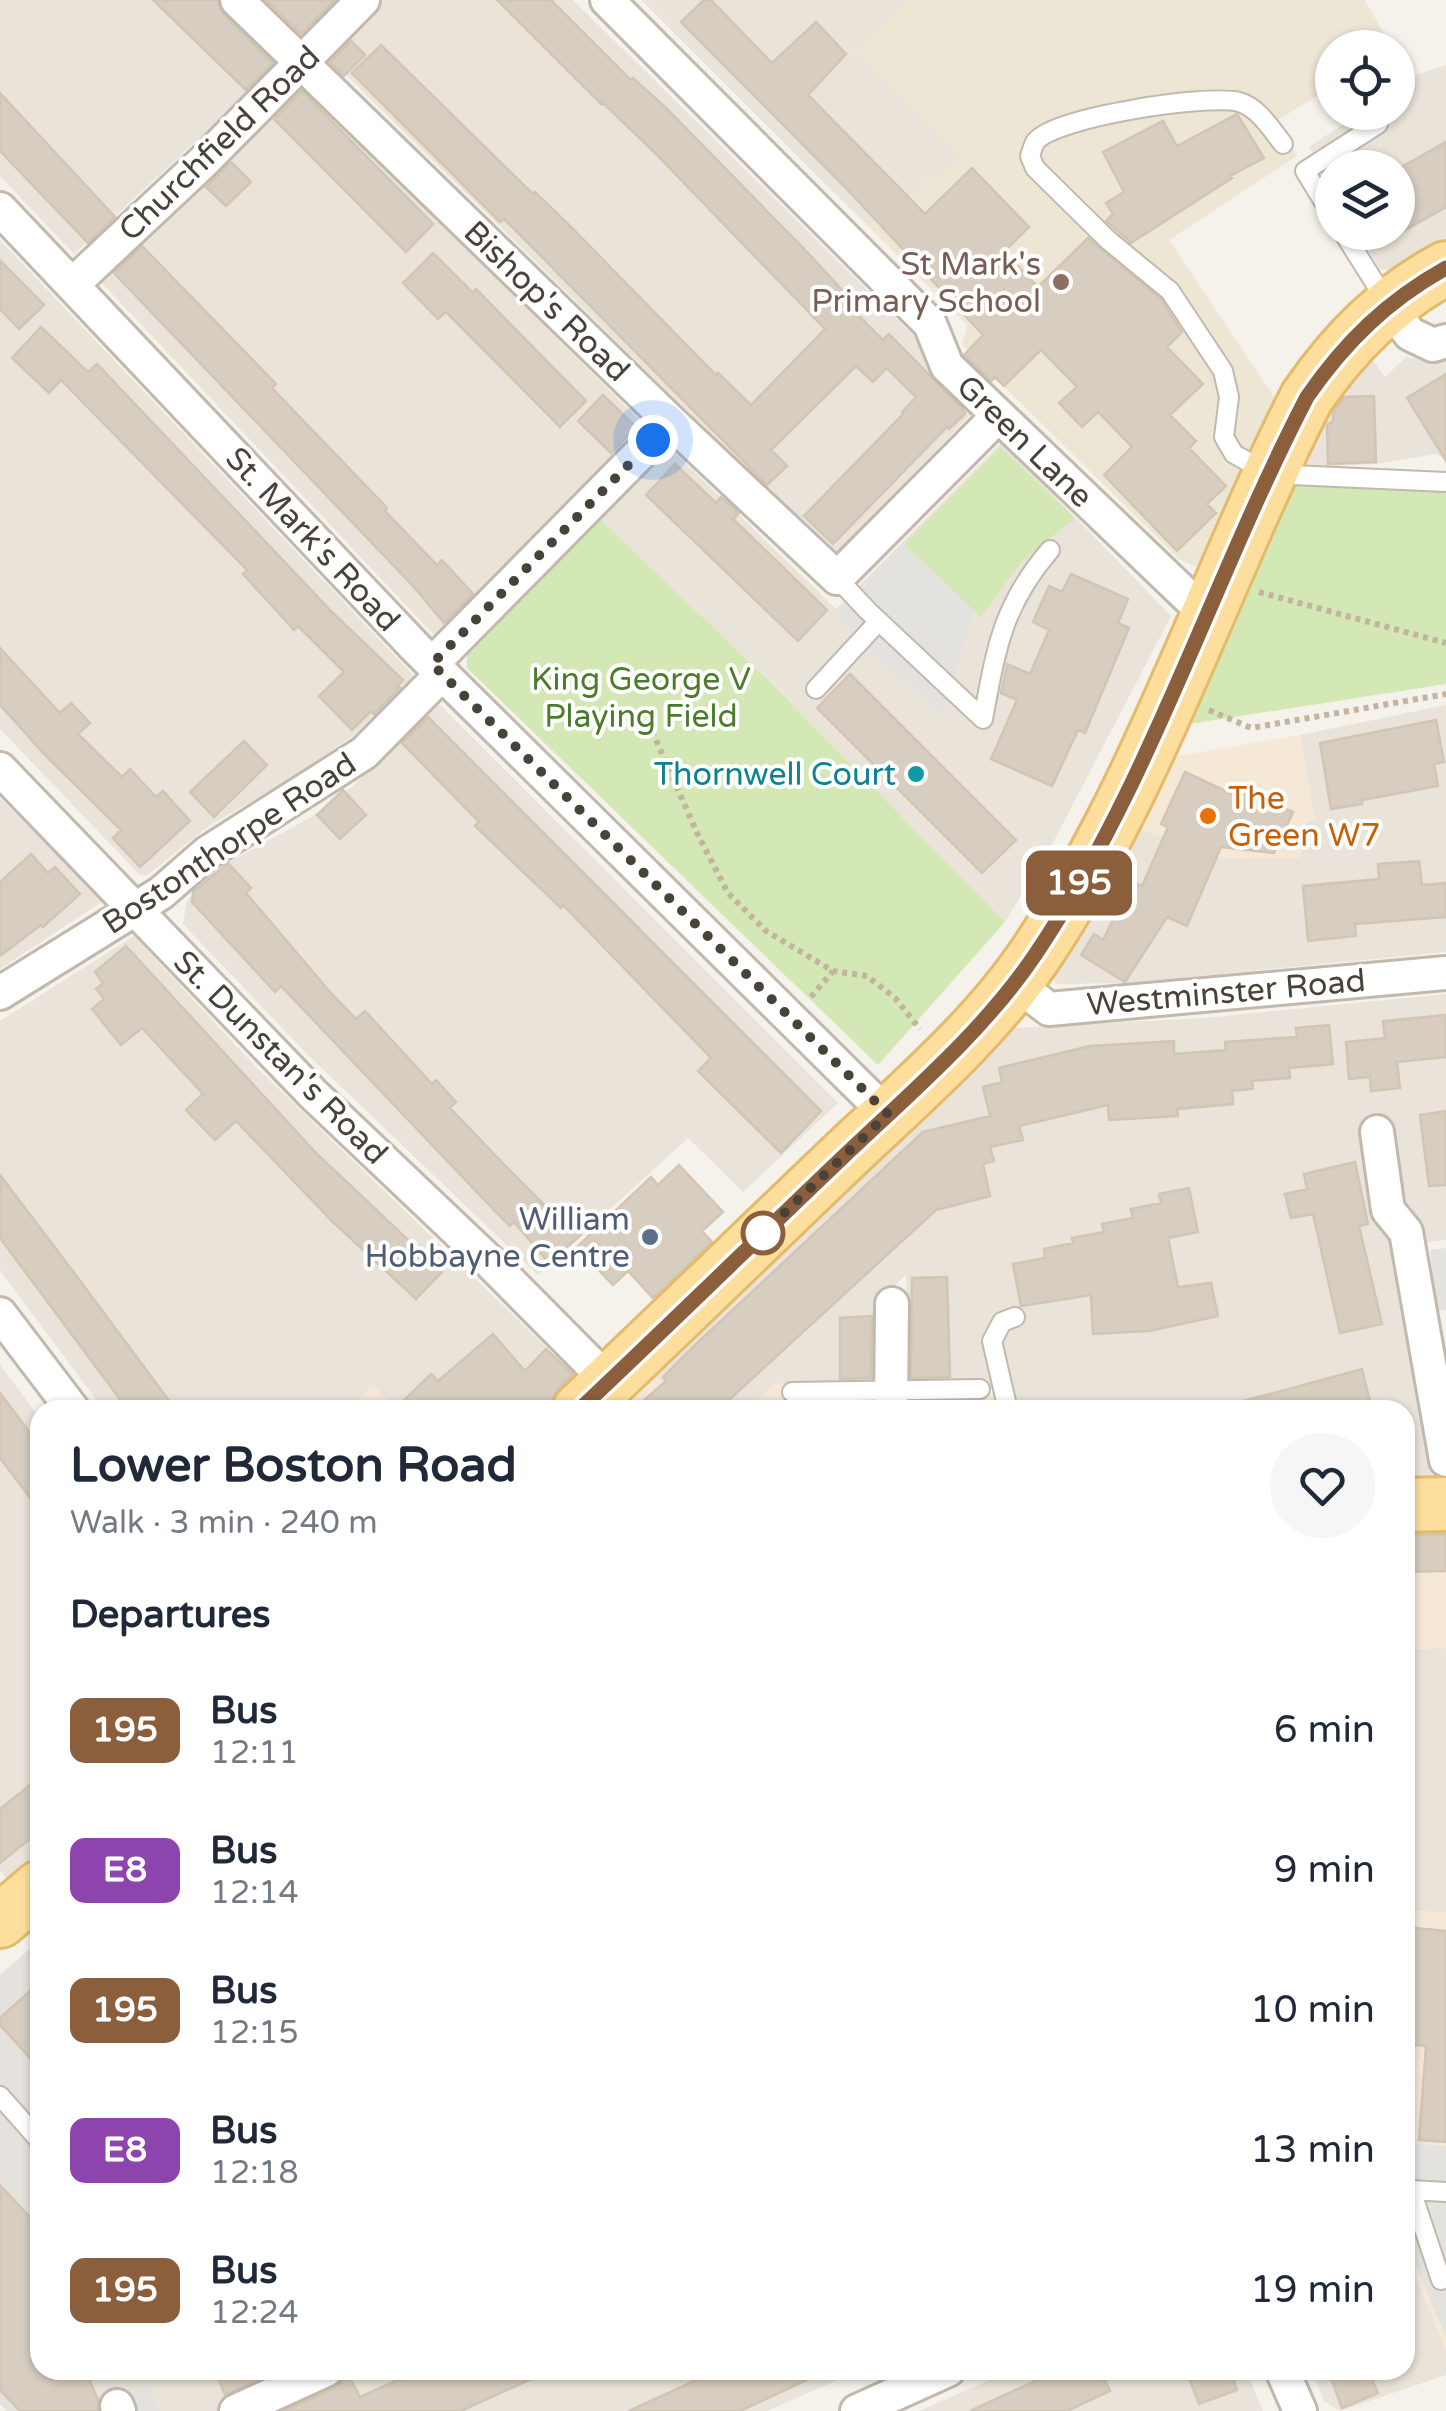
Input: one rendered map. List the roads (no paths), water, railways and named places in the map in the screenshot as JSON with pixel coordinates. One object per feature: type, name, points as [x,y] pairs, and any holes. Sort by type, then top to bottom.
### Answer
[{"type":"main road","points":[[594,1396],[994,1008],[1032,996],[1054,926],[1095,855],[1307,397],[1348,342],[1388,305],[1446,268]]},
{"type":"main road","points":[[1415,1505],[1446,1504]]},
{"type":"street","name":"Bishop's Road","points":[[236,0],[837,578]]},
{"type":"street","name":"Churchfield Road","points":[[73,284],[203,162],[363,0]]},
{"type":"street","name":"Green Lane","points":[[606,0],[930,324],[948,366],[1189,598],[1210,608]]},
{"type":"street","name":"St. Mark's Road","points":[[0,209],[437,669],[888,1114]]},
{"type":"street","points":[[1388,305],[1410,334],[1433,344],[1446,341]]},
{"type":"street","points":[[837,578],[998,416]]},
{"type":"street","name":"Bostonthorpe Road","points":[[0,993],[161,893],[207,853],[364,753],[437,669],[672,422]]},
{"type":"street","name":"St. Dunstan's Road","points":[[0,769],[313,1094],[489,1262],[594,1396]]},
{"type":"street","name":"Westminster Road","points":[[1032,996],[1446,974]]},
{"type":"street","points":[[1377,1132],[1388,1210],[1406,1232],[1446,1460]]},
{"type":"street","points":[[891,1400],[892,1304]]},
{"type":"street","points":[[0,1314],[64,1400]]},
{"type":"street","points":[[236,2411],[304,2380]]},
{"type":"street","points":[[857,2411],[926,2380]]},
{"type":"street","points":[[1286,2380],[1300,2411]]},
{"type":"lane","points":[[1282,144],[1258,112],[1241,102],[1193,100],[1056,130],[1036,140],[1030,156],[1035,168],[1108,240],[1170,291],[1224,371],[1229,397],[1224,437],[1234,454],[1270,474],[1446,482]]},
{"type":"lane","points":[[1338,150],[1369,130]]},
{"type":"lane","points":[[1315,165],[1305,172],[1315,188]]},
{"type":"lane","points":[[1354,250],[1388,305]]},
{"type":"lane","points":[[837,578],[983,719],[999,634],[1030,573],[1050,550]]},
{"type":"lane","points":[[816,689],[878,621]]},
{"type":"lane","points":[[1006,1400],[992,1340],[1002,1322],[1015,1317]]},
{"type":"lane","points":[[792,1392],[891,1400],[980,1389]]},
{"type":"lane","points":[[0,2096],[30,2130]]},
{"type":"lane","points":[[1415,2190],[1446,2192]]},
{"type":"lane","points":[[1415,2202],[1442,2280]]},
{"type":"place","name":"St Mark's Primary School","points":[[1061,282]]},
{"type":"place","name":"Thornwell Court","points":[[916,774]]},
{"type":"place","name":"The Green W7","points":[[1208,816]]},
{"type":"place","name":"William Hobbayne Centre","points":[[650,1237]]},
{"type":"park label","name":"King George V Playing Field","points":[[641,698]]}]
